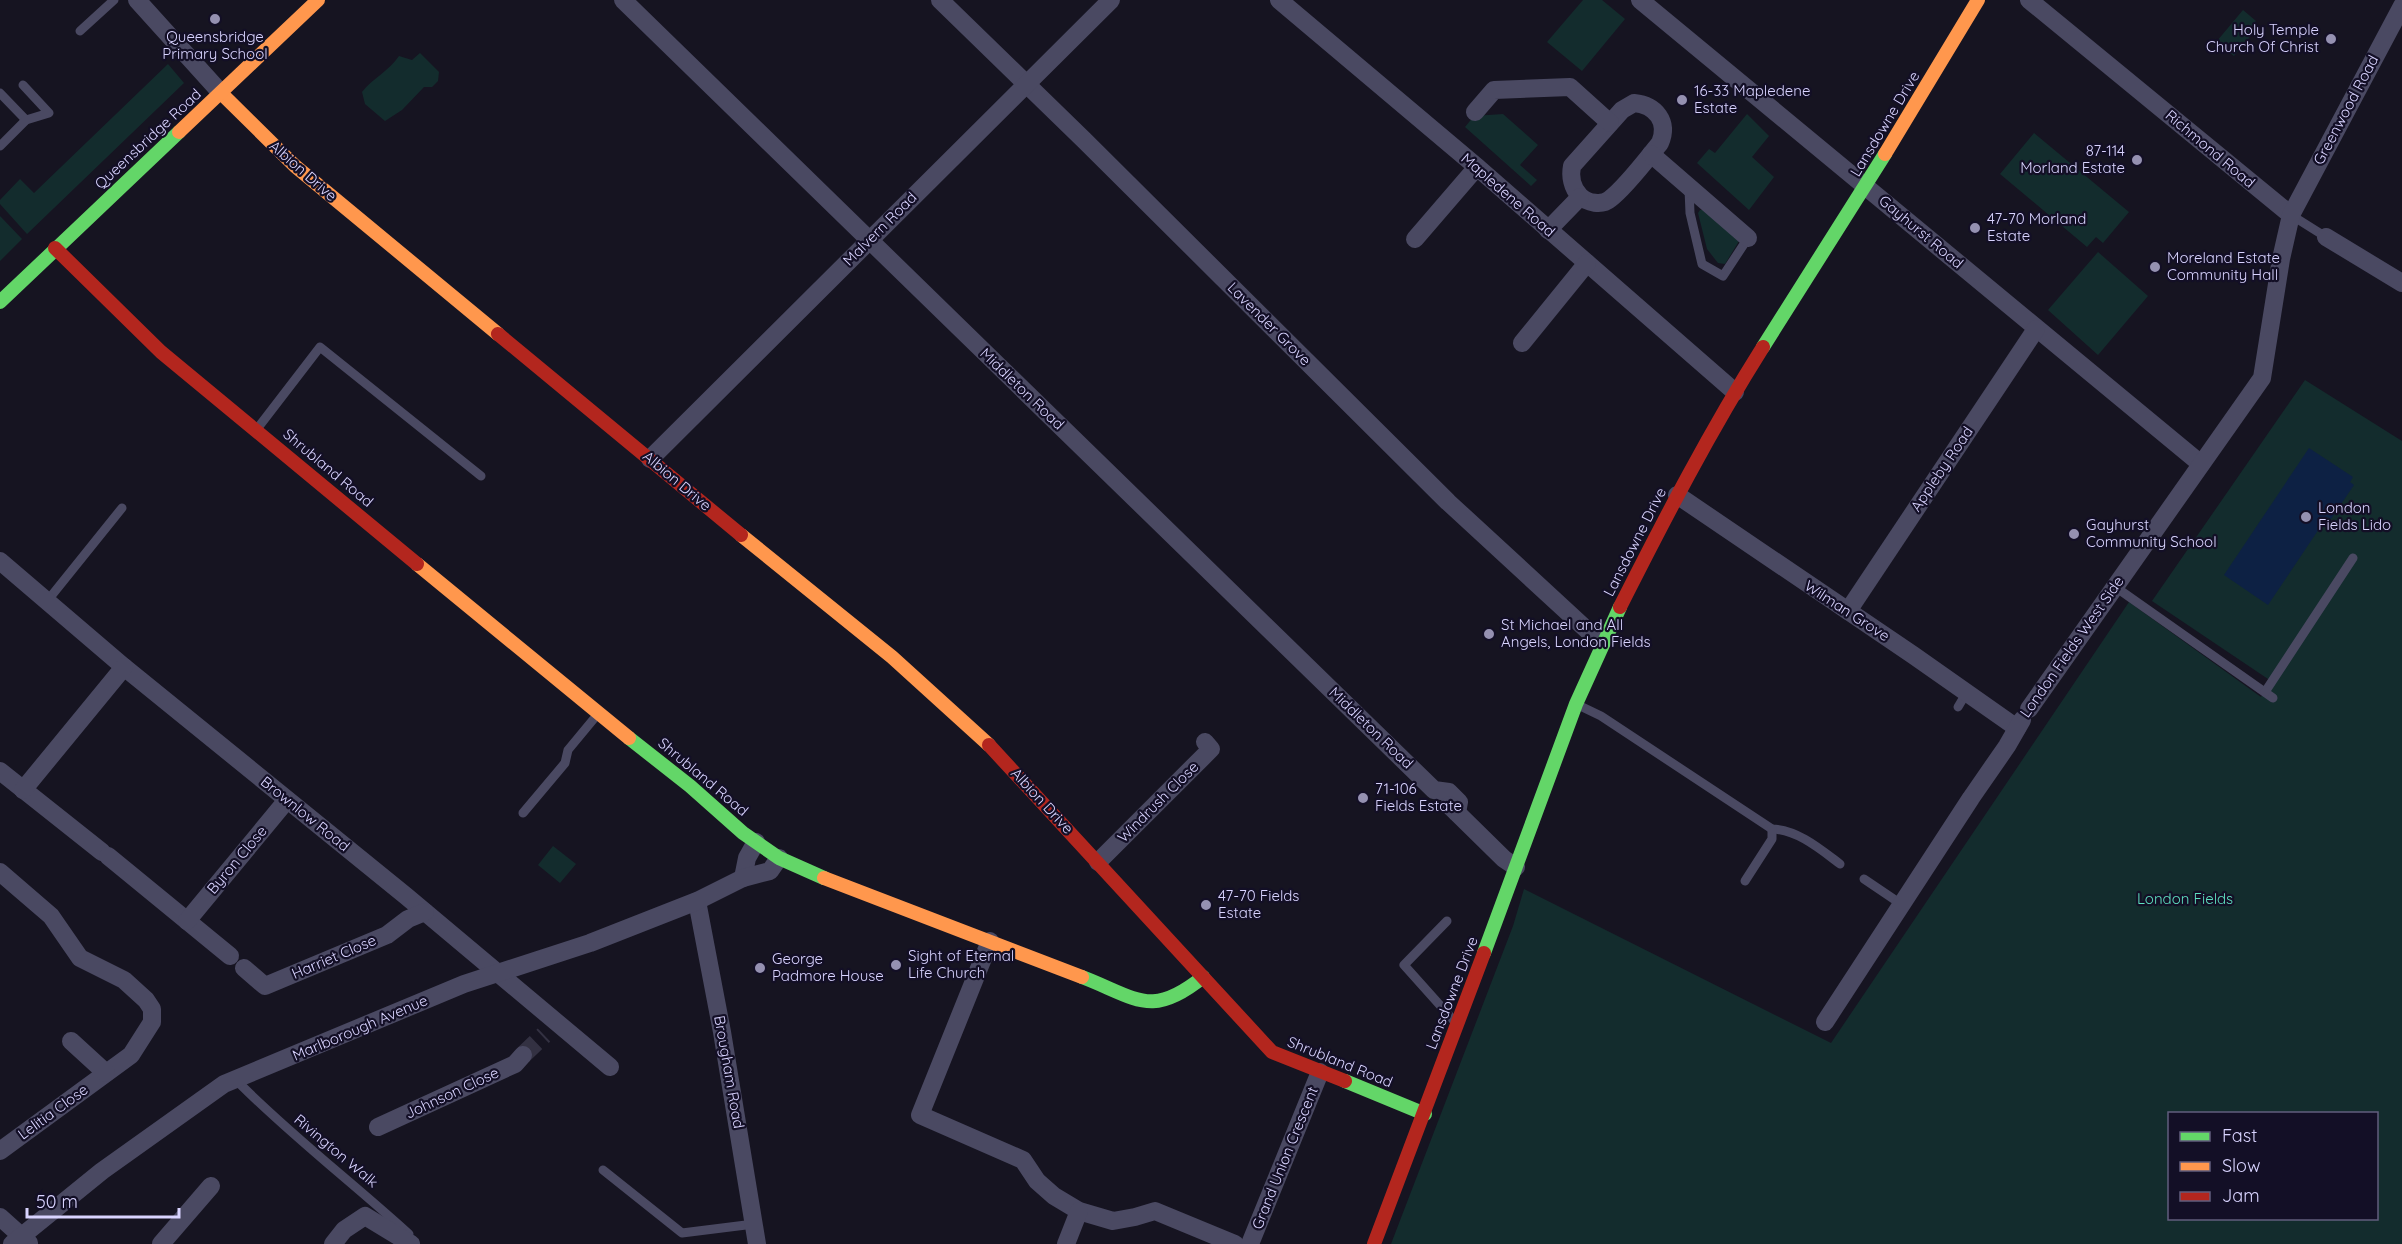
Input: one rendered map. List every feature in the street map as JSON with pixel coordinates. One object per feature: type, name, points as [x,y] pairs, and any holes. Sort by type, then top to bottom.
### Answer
[{"type":"street","name":"Albion Drive","points":[[137,0],[221,93],[295,166],[892,657],[950,708],[1003,758],[1203,977]]},
{"type":"street","name":"Queensbridge Road","points":[[0,302],[318,0]]},
{"type":"street","name":"Middleton Road","points":[[623,0],[1428,784],[1422,793],[1431,802],[1453,808],[1504,859],[1516,867]]},
{"type":"street","name":"Lavender Grove","points":[[940,0],[1448,502],[1587,630],[1603,640]]},
{"type":"street","name":"Malvern Road","points":[[650,459],[1111,0]]},
{"type":"street","name":"Mapledene Road","points":[[1279,0],[1477,167],[1735,392]]},
{"type":"street","name":"Gayhurst Road","points":[[1640,0],[2201,464]]},
{"type":"street","name":"Lansdowne Drive","points":[[1374,1244],[1425,1114],[1576,704],[1603,640],[1677,495],[1735,392],[1866,186],[1978,0]]},
{"type":"street","name":"Richmond Road","points":[[2029,0],[2290,214]]},
{"type":"street","name":"Greenwood Road","points":[[2290,214],[2402,6]]},
{"type":"street","points":[[1475,112],[1494,90],[1570,87],[1610,123]]},
{"type":"street","points":[[1634,103],[1647,105],[1661,118],[1664,135],[1651,154],[1610,200],[1598,203],[1580,197],[1570,175],[1572,166],[1610,123],[1622,110],[1634,103]]},
{"type":"street","points":[[1651,154],[1748,237]]},
{"type":"street","points":[[1415,239],[1477,167]]},
{"type":"street","points":[[1548,230],[1580,197]]},
{"type":"street","name":"London Fields West Side","points":[[1825,1022],[2022,719],[2262,378],[2290,214]]},
{"type":"street","name":"Richmond Road","points":[[2326,237],[2402,283]]},
{"type":"street","name":"Shrubland Road","points":[[55,249],[161,352],[598,713],[756,842],[779,858],[807,871],[1149,1003],[1165,1002],[1179,996],[1203,977],[1272,1052],[1425,1114]]},
{"type":"street","points":[[1522,342],[1587,263]]},
{"type":"street","name":"Appleby Road","points":[[1848,610],[2036,329]]},
{"type":"street","name":"Wilman Grove","points":[[1677,495],[1800,580],[1848,610],[1963,700],[2022,719]]},
{"type":"street","name":"Brownlow Road","points":[[0,561],[124,667],[425,912],[498,975],[550,1028],[610,1067]]},
{"type":"street","points":[[23,790],[124,667]]},
{"type":"street","name":"Windrush Close","points":[[1098,862],[1211,749],[1205,742]]},
{"type":"street","name":"Harriet Close","points":[[0,771],[265,986],[387,935],[408,919],[425,912]]},
{"type":"street","name":"Byron Close","points":[[187,921],[287,800]]},
{"type":"street","points":[[743,878],[747,858],[756,842]]},
{"type":"street","name":"Marlborough Avenue","points":[[21,1241],[102,1171],[224,1084],[464,984],[498,975],[590,943],[697,901],[743,878],[771,871],[779,858]]},
{"type":"street","name":"Lelitia Close","points":[[0,872],[51,916],[80,958],[124,980],[146,1000],[152,1009],[152,1022],[131,1055],[0,1150]]},
{"type":"street","name":"Brougham Road","points":[[697,901],[722,1032],[757,1244]]},
{"type":"street","points":[[990,941],[920,1115],[1023,1160],[1037,1182],[1054,1196],[1079,1211],[1113,1221],[1155,1211],[1235,1244]]},
{"type":"street","name":"Lelitia Close","points":[[71,1041],[106,1073]]},
{"type":"street","name":"Johnson Close","points":[[378,1127],[514,1064],[524,1055]]},
{"type":"street","name":"Grand Union Crescent","points":[[1250,1244],[1320,1072]]},
{"type":"street","points":[[160,1244],[211,1185]]},
{"type":"street","points":[[1066,1244],[1079,1211]]},
{"type":"street","points":[[333,1244],[344,1230],[365,1216],[411,1244]]},
{"type":"street","points":[[0,1217],[21,1241]]},
{"type":"lane","points":[[80,31],[114,0]]},
{"type":"lane","points":[[0,146],[26,120],[49,113],[23,86]]},
{"type":"lane","points":[[0,93],[26,120]]},
{"type":"lane","points":[[1689,186],[1690,213],[1702,264],[1723,276],[1748,237]]},
{"type":"lane","name":"Richmond Road","points":[[2290,214],[2326,237]]},
{"type":"lane","points":[[256,429],[320,347],[481,477]]},
{"type":"lane","points":[[48,600],[122,508]]},
{"type":"lane","points":[[2265,692],[2353,558]]},
{"type":"lane","points":[[2114,586],[2273,698]]},
{"type":"lane","points":[[1576,704],[1601,716],[1772,829],[1782,829],[1796,834],[1840,864]]},
{"type":"lane","points":[[523,813],[565,763],[568,750],[598,713]]},
{"type":"lane","points":[[1745,881],[1772,839],[1772,829]]},
{"type":"lane","points":[[1864,879],[1901,904]]},
{"type":"lane","points":[[1447,921],[1404,965],[1457,1024]]},
{"type":"lane","name":"Rivington Walk","points":[[238,1078],[240,1084],[283,1126],[368,1196],[419,1244]]},
{"type":"lane","points":[[603,1170],[682,1233],[754,1224]]},
{"type":"green space","points":[[1583,0],[1602,0],[1625,19],[1582,71],[1547,42]]},
{"type":"green space","points":[[2243,10],[2256,21],[2250,28],[2254,32],[2234,56],[2229,52],[2219,51],[2217,41]]},
{"type":"green space","points":[[420,53],[439,72],[438,81],[432,87],[424,87],[402,110],[385,121],[365,104],[362,92],[399,56],[412,60]]},
{"type":"green space","points":[[168,64],[184,83],[27,234],[0,204],[0,200],[20,179],[34,193]]},
{"type":"green space","points":[[1503,114],[1538,145],[1520,165],[1537,180],[1531,186],[1465,127],[1474,116]]},
{"type":"green space","points":[[1747,114],[1769,136],[1752,157],[1774,177],[1749,210],[1697,163],[1709,149],[1715,153]]},
{"type":"green space","points":[[2034,133],[2129,212],[2103,243],[2096,237],[2087,247],[2000,174]]},
{"type":"green space","points":[[1704,210],[1739,241],[1725,264],[1718,263],[1707,249],[1698,213]]},
{"type":"green space","points":[[0,216],[22,239],[0,261]]},
{"type":"green space","points":[[2098,252],[2148,296],[2098,355],[2048,310]]},
{"type":"green space","name":"London Fields","points":[[2305,380],[2402,441],[2402,1244],[1391,1244],[1513,926],[1524,889],[1831,1043],[2129,602],[2261,697],[2271,681],[2152,601]]},
{"type":"green space","points":[[553,846],[576,864],[560,883],[538,865]]},
{"type":"water","points":[[2309,448],[2353,477],[2350,482],[2354,485],[2331,519],[2327,517],[2268,605],[2224,575]]},
{"type":"tunnel","points":[[523,1055],[544,1035]]},
{"type":"traffic: fast","points":[[0,302],[179,132]]},
{"type":"traffic: fast","points":[[1763,347],[1885,154]]},
{"type":"traffic: fast","points":[[1484,953],[1576,704],[1620,607]]},
{"type":"traffic: fast","points":[[629,738],[690,786],[743,833],[779,858],[824,878]]},
{"type":"traffic: fast","points":[[1082,977],[1144,1001],[1170,998],[1203,977]]},
{"type":"traffic: fast","points":[[1345,1081],[1425,1114]]},
{"type":"traffic: slow","points":[[179,132],[318,0]]},
{"type":"traffic: slow","points":[[1885,154],[1978,0]]},
{"type":"traffic: slow","points":[[221,93],[295,166],[498,334]]},
{"type":"traffic: slow","points":[[741,535],[892,657],[989,745]]},
{"type":"traffic: slow","points":[[417,564],[629,738]]},
{"type":"traffic: slow","points":[[824,878],[1082,977]]},
{"type":"traffic: jam","points":[[55,248],[161,352],[417,564]]},
{"type":"traffic: jam","points":[[498,334],[741,535]]},
{"type":"traffic: jam","points":[[1620,607],[1688,475],[1763,347]]},
{"type":"traffic: jam","points":[[989,745],[1272,1052],[1345,1081]]},
{"type":"traffic: jam","points":[[1374,1244],[1484,953]]},
{"type":"place","name":"Queensbridge Primary School","points":[[215,19]]},
{"type":"place","name":"Holy Temple Church Of Christ","points":[[2331,39]]},
{"type":"place","name":"16-33 Mapledene Estate","points":[[1682,100]]},
{"type":"place","name":"87-114 Morland Estate","points":[[2137,160]]},
{"type":"place","name":"47-70 Morland Estate","points":[[1975,228]]},
{"type":"place","name":"Moreland Estate Community Hall","points":[[2155,267]]},
{"type":"place","name":"London Fields Lido","points":[[2306,517]]},
{"type":"place","name":"Gayhurst Community School","points":[[2074,534]]},
{"type":"place","name":"St Michael and All Angels, London Fields","points":[[1489,634]]},
{"type":"place","name":"71-106 Fields Estate","points":[[1363,798]]},
{"type":"place","name":"47-70 Fields Estate","points":[[1206,905]]},
{"type":"place","name":"Sight of Eternal Life Church","points":[[896,965]]},
{"type":"place","name":"George Padmore House","points":[[760,968]]}]
